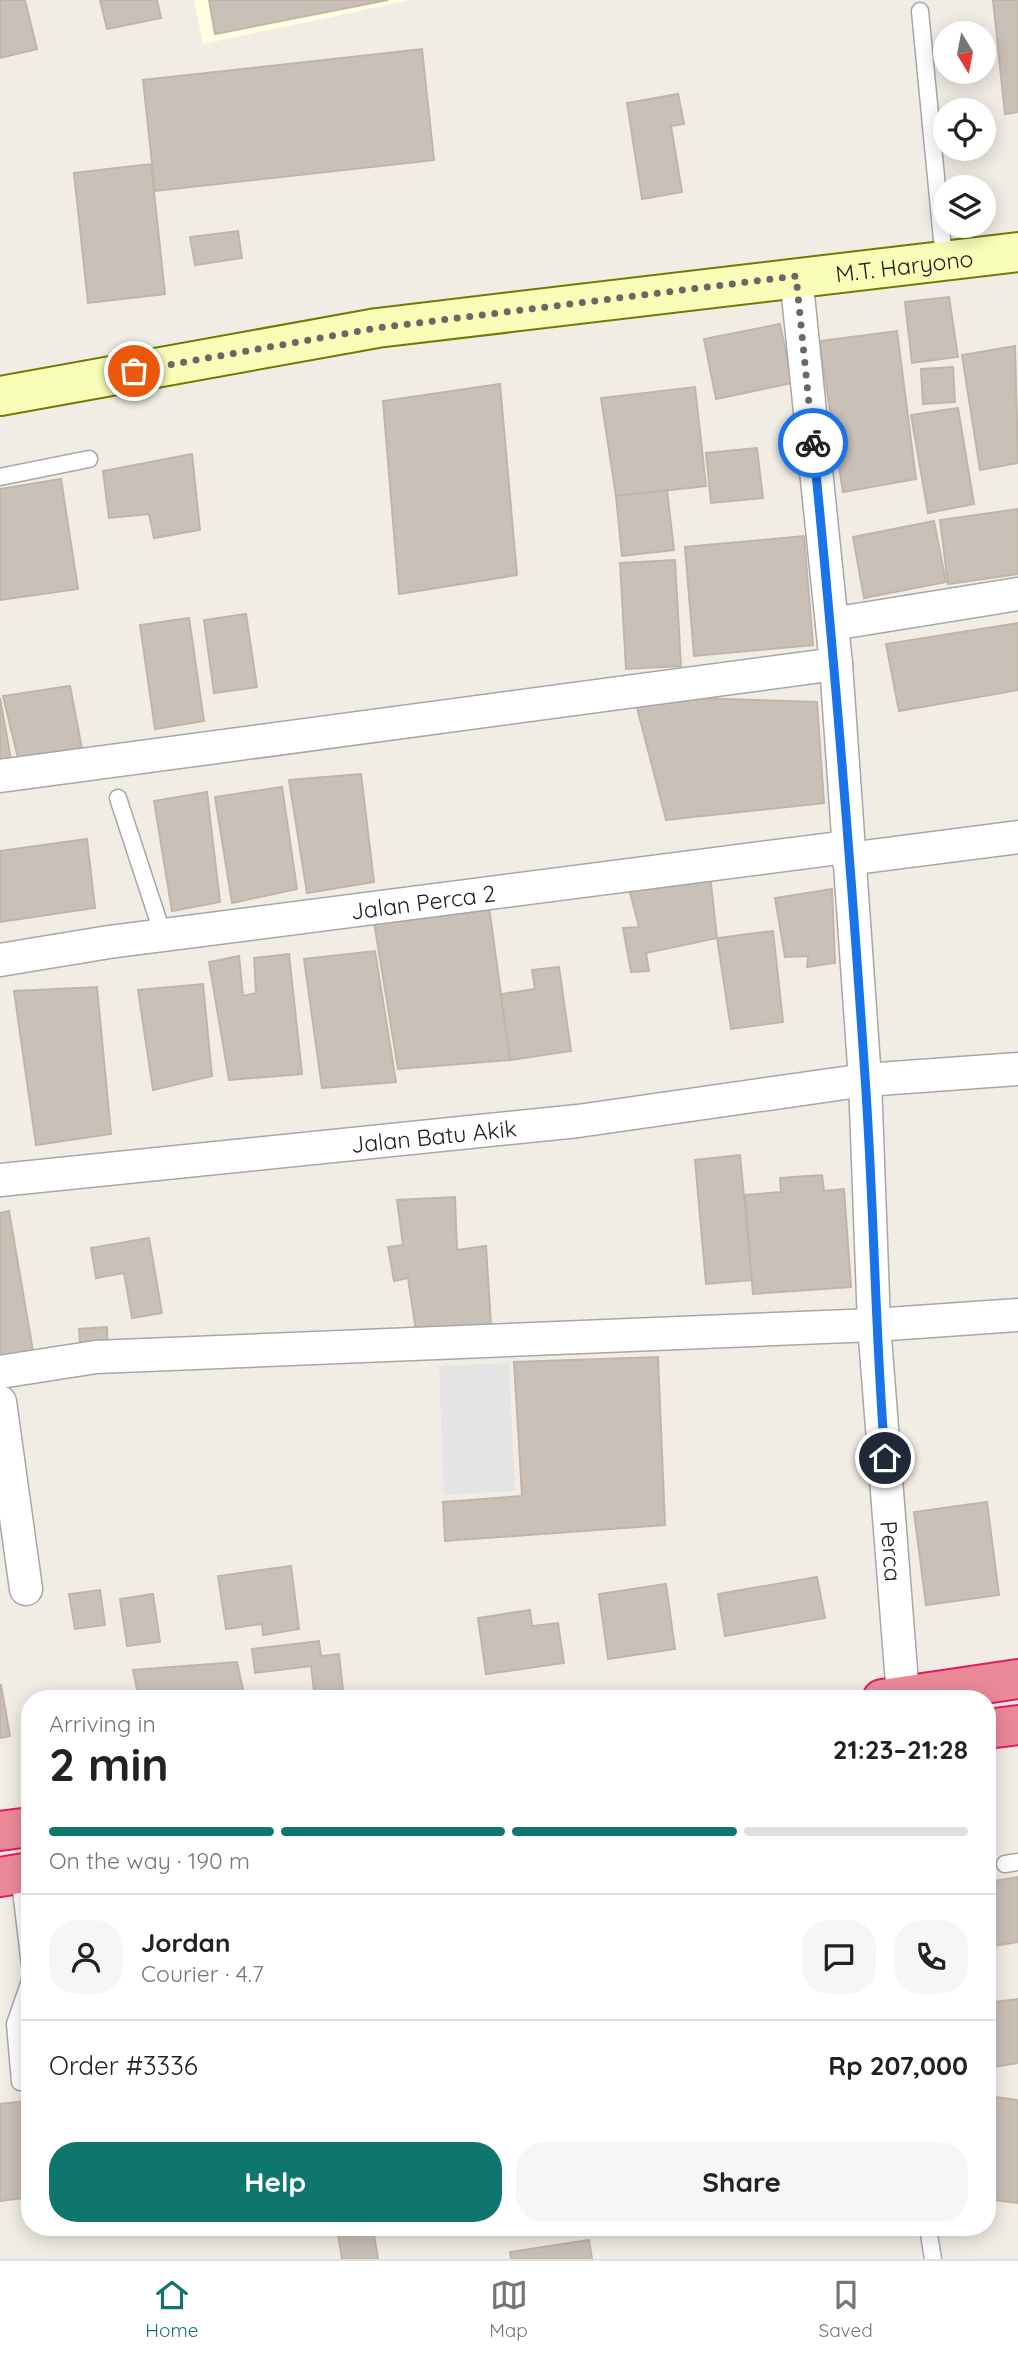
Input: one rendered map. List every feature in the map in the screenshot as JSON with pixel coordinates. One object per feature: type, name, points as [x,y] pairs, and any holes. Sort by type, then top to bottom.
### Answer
[{"type":"highway","points":[[946,1690],[1018,1679]]},
{"type":"highway","points":[[996,1729],[1018,1725]]},
{"type":"highway","points":[[0,1831],[21,1828]]},
{"type":"street","name":"M.T. Haryono","points":[[0,396],[377,328],[796,276],[1018,252]]},
{"type":"street","name":"Perca","points":[[796,276],[836,664],[847,853],[865,1080],[893,1690]]},
{"type":"street","points":[[832,624],[1018,594]]},
{"type":"street","points":[[0,776],[836,664]]},
{"type":"street","name":"Jalan Perca 2","points":[[0,960],[163,935],[847,853],[1018,837]]},
{"type":"street","name":"Jalan Batu Akik","points":[[0,1180],[578,1121],[865,1080],[1018,1069]]},
{"type":"street","points":[[0,1372],[96,1357],[874,1325],[1018,1315]]},
{"type":"street","points":[[0,1402],[26,1589]]},
{"type":"lane","points":[[920,11],[944,260]]},
{"type":"lane","points":[[0,477],[89,459]]},
{"type":"lane","points":[[118,798],[163,935]]},
{"type":"lane","points":[[16,1874],[21,1906]]},
{"type":"lane","points":[[20,2082],[15,2024],[21,2007]]},
{"type":"lane","points":[[929,2236],[933,2259]]},
{"type":"shaded area","points":[[194,0],[411,0],[203,44]]},
{"type":"shaded area","points":[[509,1363],[515,1491],[444,1495],[439,1366]]},
{"type":"building","points":[[0,0],[25,0],[37,49],[0,58]]},
{"type":"building","points":[[100,0],[157,0],[161,18],[107,29]]},
{"type":"building","points":[[209,0],[388,0],[215,34]]},
{"type":"building","points":[[993,0],[1018,0],[1018,112],[1005,114]]},
{"type":"building","points":[[422,49],[434,160],[155,191],[143,80]]},
{"type":"building","points":[[678,94],[684,124],[671,126],[682,192],[642,199],[627,103]]},
{"type":"building","points":[[151,164],[165,294],[88,303],[74,173]]},
{"type":"building","points":[[238,231],[242,258],[195,265],[190,237]]},
{"type":"building","points":[[949,297],[958,357],[912,363],[905,302]]},
{"type":"building","points":[[780,324],[792,383],[716,399],[704,339]]},
{"type":"building","points":[[897,331],[916,479],[843,492],[819,341]]},
{"type":"building","points":[[1015,346],[1018,463],[980,470],[962,355]]},
{"type":"building","points":[[953,367],[955,402],[923,404],[921,369]]},
{"type":"building","points":[[500,384],[517,575],[399,594],[383,401]]},
{"type":"building","points":[[695,387],[706,486],[616,496],[601,398]]},
{"type":"building","points":[[958,408],[974,504],[928,513],[911,415]]},
{"type":"building","points":[[757,448],[763,498],[711,503],[706,453]]},
{"type":"building","points":[[192,454],[200,530],[154,538],[149,514],[109,518],[103,471]]},
{"type":"building","points":[[61,479],[78,589],[0,600],[0,489]]},
{"type":"building","points":[[667,490],[674,550],[622,556],[616,496]]},
{"type":"building","points":[[1018,509],[1018,574],[948,584],[940,520]]},
{"type":"building","points":[[934,521],[946,582],[864,598],[853,537]]},
{"type":"building","points":[[804,536],[813,645],[694,656],[685,547]]},
{"type":"building","points":[[675,560],[681,666],[626,669],[620,563]]},
{"type":"building","points":[[246,614],[257,687],[214,693],[204,620]]},
{"type":"building","points":[[189,618],[204,721],[155,729],[140,625]]},
{"type":"building","points":[[1018,623],[1018,690],[899,711],[886,644]]},
{"type":"building","points":[[70,686],[83,754],[20,767],[3,696]]},
{"type":"building","points":[[634,696],[817,702],[824,803],[666,820]]},
{"type":"building","points":[[0,698],[12,765],[0,768]]},
{"type":"building","points":[[361,774],[374,882],[307,893],[289,780]]},
{"type":"building","points":[[282,787],[297,889],[232,903],[215,797]]},
{"type":"building","points":[[207,792],[220,902],[172,911],[154,801]]},
{"type":"building","points":[[87,839],[95,908],[0,922],[0,851]]},
{"type":"building","points":[[710,874],[717,938],[646,953],[649,971],[631,972],[623,928],[639,927],[628,885]]},
{"type":"building","points":[[832,889],[835,963],[807,967],[808,956],[785,957],[775,898]]},
{"type":"building","points":[[489,907],[510,1060],[398,1069],[374,922]]},
{"type":"building","points":[[773,931],[783,1022],[731,1029],[717,938]]},
{"type":"building","points":[[375,951],[396,1082],[322,1088],[304,959]]},
{"type":"building","points":[[289,954],[302,1074],[229,1080],[209,962],[239,956],[243,996],[256,993],[254,958]]},
{"type":"building","points":[[559,967],[571,1051],[510,1060],[501,994],[535,989],[532,970]]},
{"type":"building","points":[[203,984],[212,1076],[153,1090],[138,990]]},
{"type":"building","points":[[97,987],[111,1134],[36,1145],[14,991]]},
{"type":"building","points":[[740,1155],[752,1280],[706,1284],[695,1160]]},
{"type":"building","points":[[822,1175],[824,1191],[844,1189],[851,1287],[753,1294],[745,1195],[781,1192],[780,1178]]},
{"type":"building","points":[[455,1197],[457,1250],[486,1246],[491,1325],[416,1331],[408,1278],[394,1281],[388,1247],[403,1245],[397,1200]]},
{"type":"building","points":[[9,1211],[33,1351],[0,1357],[0,1213]]},
{"type":"building","points":[[149,1238],[162,1313],[132,1318],[124,1273],[96,1278],[91,1248]]},
{"type":"building","points":[[107,1327],[108,1353],[81,1355],[79,1329]]},
{"type":"building","points":[[658,1357],[665,1525],[445,1541],[443,1502],[522,1496],[514,1362]]},
{"type":"building","points":[[987,1502],[999,1595],[926,1605],[914,1512]]},
{"type":"building","points":[[291,1566],[299,1629],[263,1635],[262,1624],[226,1629],[218,1576]]},
{"type":"building","points":[[817,1577],[825,1618],[725,1636],[718,1594]]},
{"type":"building","points":[[666,1584],[675,1649],[608,1659],[599,1594]]},
{"type":"building","points":[[100,1590],[105,1625],[75,1629],[69,1594]]},
{"type":"building","points":[[153,1594],[160,1642],[127,1646],[120,1599]]},
{"type":"building","points":[[530,1610],[532,1626],[558,1623],[564,1663],[486,1674],[478,1618]]},
{"type":"building","points":[[319,1641],[321,1656],[339,1654],[343,1690],[314,1690],[311,1666],[255,1673],[252,1649]]},
{"type":"building","points":[[237,1662],[243,1690],[137,1690],[133,1670]]},
{"type":"building","points":[[0,1686],[10,1736],[0,1738]]},
{"type":"building","points":[[1018,1877],[1018,1942],[996,1946],[996,1881]]},
{"type":"building","points":[[1018,1999],[1018,2063],[996,2067],[996,2002]]},
{"type":"building","points":[[996,2097],[1018,2100],[1018,2203],[996,2200]]},
{"type":"building","points":[[21,2101],[21,2198],[0,2201],[0,2104]]},
{"type":"building","points":[[338,2236],[374,2236],[378,2259],[342,2259]]},
{"type":"building","points":[[589,2240],[592,2259],[511,2259],[510,2252]]},
{"type":"way so far","points":[[134,371],[294,341],[467,315],[796,276],[813,443]]},
{"type":"route","points":[[813,443],[836,664],[865,1080],[874,1325],[885,1458]]}]
